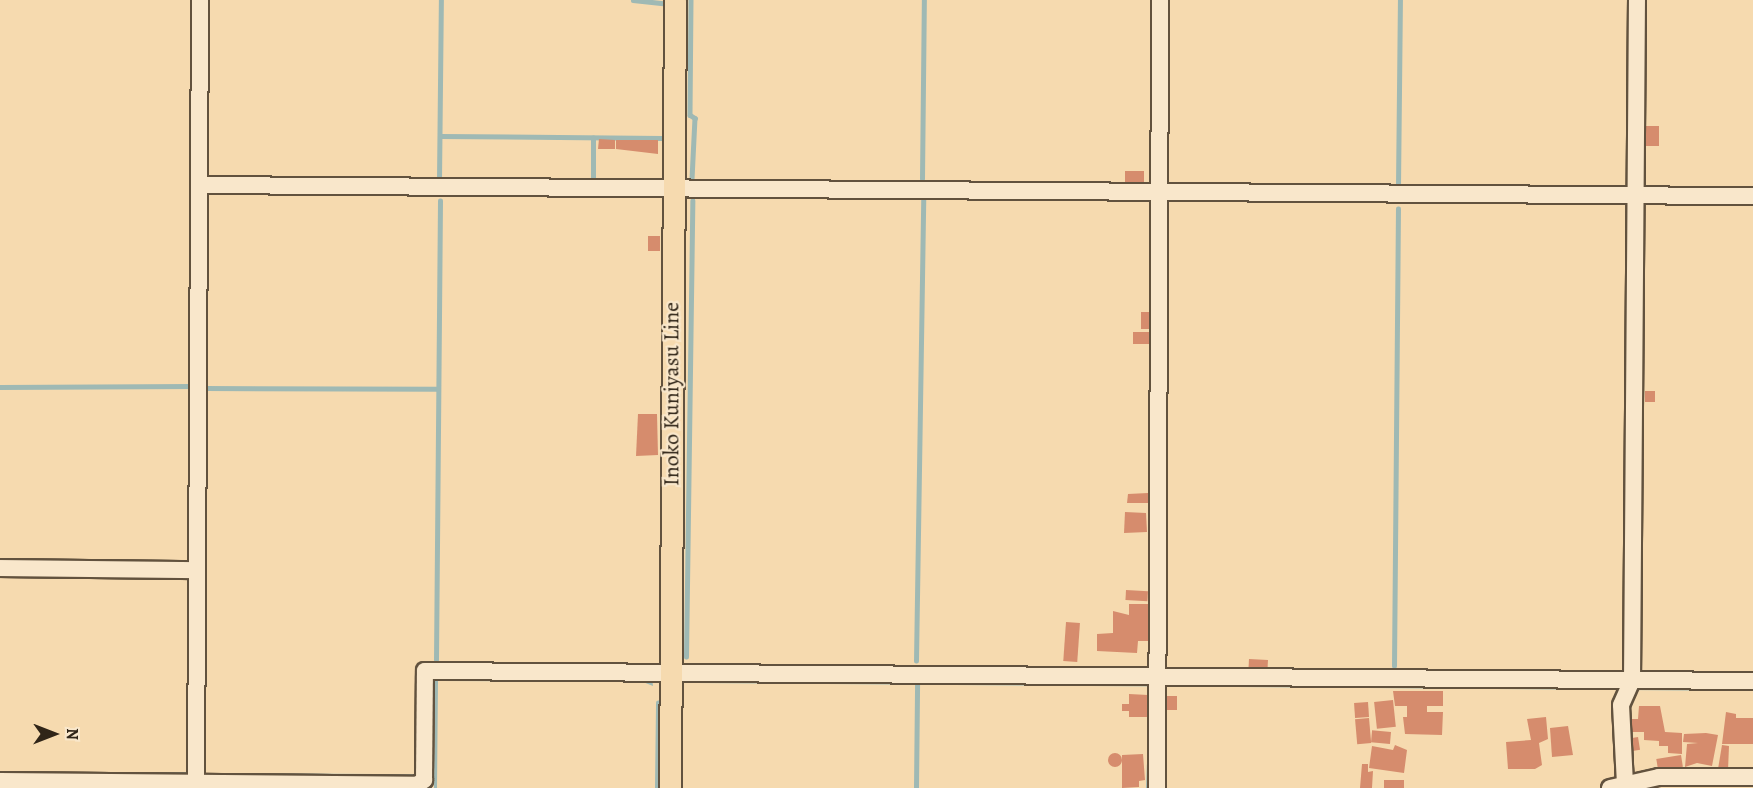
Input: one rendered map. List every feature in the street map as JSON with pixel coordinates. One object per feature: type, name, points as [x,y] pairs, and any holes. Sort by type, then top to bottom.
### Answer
[{"type":"main road","name":"Inoko Kuniyasu Line","points":[[670,788],[675,0]]},
{"type":"street","points":[[196,785],[200,0]]},
{"type":"street","points":[[1157,788],[1160,0]]},
{"type":"street","points":[[1637,0],[1632,680],[1621,705],[1618,786],[1659,777],[1753,777]]},
{"type":"street","points":[[199,185],[1753,196]]},
{"type":"street","points":[[0,568],[196,570]]},
{"type":"street","points":[[0,781],[196,785],[417,785],[424,780],[425,671],[1156,674],[1753,681]]},
{"type":"water","points":[[435,677],[652,678],[653,686],[643,682],[438,681],[437,788],[434,788]]},
{"type":"water","points":[[696,678],[1753,687],[1753,691],[696,683]]},
{"type":"building","points":[[1643,126],[1659,126],[1659,146],[1643,146]]},
{"type":"building","points":[[599,139],[615,140],[615,149],[598,149]]},
{"type":"building","points":[[616,140],[658,140],[658,154],[616,149]]},
{"type":"building","points":[[1125,171],[1144,171],[1144,184],[1125,184]]},
{"type":"building","points":[[648,236],[660,236],[660,251],[648,251]]},
{"type":"building","points":[[1141,312],[1150,312],[1150,329],[1141,329]]},
{"type":"building","points":[[1133,332],[1150,332],[1150,344],[1133,344]]},
{"type":"building","points":[[1645,391],[1655,391],[1655,402],[1645,402]]},
{"type":"building","points":[[638,414],[657,414],[658,455],[636,456]]},
{"type":"building","points":[[1148,493],[1148,503],[1127,503],[1128,494]]},
{"type":"building","points":[[1125,512],[1146,513],[1147,532],[1124,533]]},
{"type":"building","points":[[1126,590],[1148,591],[1147,601],[1125,600]]},
{"type":"building","points":[[1129,604],[1148,604],[1149,641],[1138,641],[1137,653],[1097,651],[1097,634],[1113,633],[1113,611],[1129,615]]},
{"type":"building","points":[[1066,622],[1080,623],[1077,662],[1063,661]]},
{"type":"building","points":[[1249,659],[1268,660],[1267,671],[1248,670]]},
{"type":"building","points":[[1393,691],[1443,691],[1443,706],[1427,706],[1427,712],[1443,712],[1442,735],[1405,734],[1403,717],[1407,717],[1407,706],[1395,706]]},
{"type":"building","points":[[1129,694],[1148,695],[1148,717],[1129,717],[1129,711],[1122,711],[1122,704],[1129,704]]},
{"type":"building","points":[[1163,696],[1177,696],[1177,710],[1163,710]]},
{"type":"building","points":[[1393,700],[1396,727],[1377,729],[1374,702]]},
{"type":"building","points":[[1368,702],[1369,717],[1355,718],[1354,703]]},
{"type":"building","points":[[1639,706],[1660,706],[1665,732],[1682,733],[1682,754],[1668,753],[1668,746],[1659,746],[1659,741],[1644,740],[1644,732],[1626,732],[1625,719],[1638,719]]},
{"type":"building","points":[[1726,712],[1736,714],[1736,718],[1753,718],[1753,744],[1722,744]]},
{"type":"building","points":[[1546,717],[1548,739],[1539,743],[1542,765],[1535,769],[1508,769],[1506,742],[1531,740],[1527,719]]},
{"type":"building","points":[[1369,718],[1371,743],[1357,744],[1355,719]]},
{"type":"building","points":[[1568,726],[1573,755],[1552,757],[1550,728]]},
{"type":"building","points":[[1372,730],[1391,732],[1390,744],[1371,742]]},
{"type":"building","points":[[1684,734],[1718,735],[1712,766],[1697,763],[1685,767],[1687,744],[1698,743],[1683,742]]},
{"type":"building","points":[[1638,737],[1640,750],[1628,752],[1626,739]]},
{"type":"building","points":[[1395,745],[1407,750],[1404,773],[1369,768],[1372,746],[1393,750]]},
{"type":"building","points":[[1722,745],[1729,746],[1728,770],[1718,769]]},
{"type":"building","points":[[1115,753],[1120,755],[1122,760],[1120,765],[1115,767],[1110,765],[1108,760],[1110,755]]},
{"type":"building","points":[[1143,754],[1145,780],[1139,781],[1139,787],[1122,788],[1122,755]]},
{"type":"building","points":[[1681,755],[1683,767],[1658,771],[1656,759]]},
{"type":"building","points":[[1362,764],[1368,764],[1368,772],[1373,771],[1372,788],[1360,788]]},
{"type":"building","points":[[1384,780],[1404,780],[1404,788],[1384,788]]},
{"type":"waterway","points":[[439,180],[441,0]]},
{"type":"waterway","points":[[633,0],[663,3]]},
{"type":"waterway","points":[[691,0],[690,115],[695,118],[692,180]]},
{"type":"waterway","points":[[922,179],[924,0]]},
{"type":"waterway","points":[[1398,186],[1400,0]]},
{"type":"waterway","points":[[440,136],[661,138]]},
{"type":"waterway","points":[[593,138],[593,183]]},
{"type":"waterway","points":[[916,661],[923,200]]},
{"type":"waterway","points":[[436,660],[440,201]]},
{"type":"waterway","points":[[686,657],[692,201]]},
{"type":"waterway","points":[[1394,666],[1398,209]]},
{"type":"waterway","points":[[0,387],[192,386]]},
{"type":"waterway","points":[[205,388],[437,389]]},
{"type":"waterway","points":[[916,788],[917,685]]},
{"type":"waterway","points":[[657,788],[658,703]]},
{"type":"waterway","points":[[1148,788],[1149,765]]},
{"type":"waterway","points":[[153,774],[192,774]]},
{"type":"waterway","points":[[201,775],[417,776]]}]
